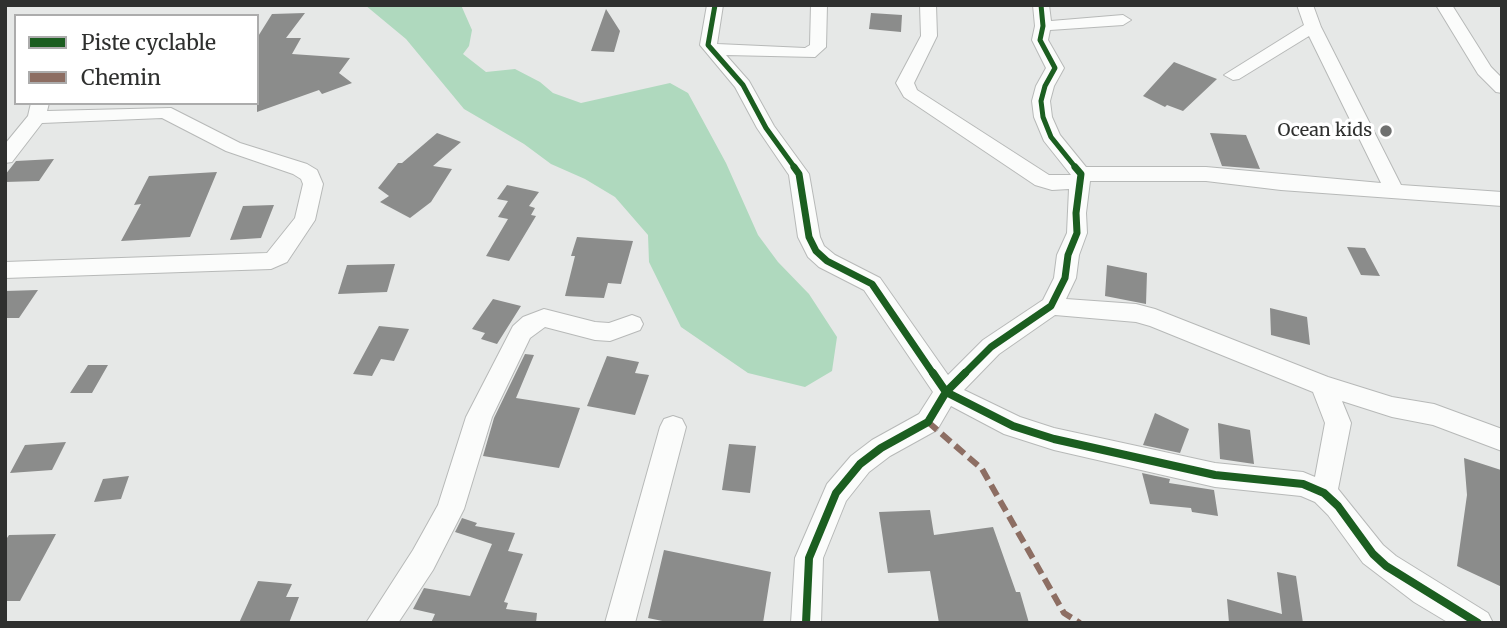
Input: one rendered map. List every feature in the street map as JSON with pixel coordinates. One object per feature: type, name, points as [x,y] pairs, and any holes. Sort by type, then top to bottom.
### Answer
[{"type":"street","points":[[715,5],[707,39],[710,49],[743,85],[766,128],[799,174],[809,237],[816,251],[827,261],[872,284],[946,392],[1013,426],[1054,439],[1122,452],[1215,475],[1303,484],[1324,493],[1338,506],[1373,554],[1387,566],[1424,592],[1478,623]]},
{"type":"street","points":[[710,49],[809,53],[818,47],[820,5]]},
{"type":"street","points":[[928,5],[929,36],[905,83],[910,93],[1042,180],[1052,183],[1081,178],[1206,174],[1281,183],[1502,199]]},
{"type":"street","points":[[806,623],[809,558],[836,493],[860,464],[928,422],[946,392],[991,347],[1051,306],[1065,278],[1077,233],[1081,178],[1051,137],[1043,117],[1041,101],[1045,86],[1055,71],[1040,40],[1044,26],[1041,5]]},
{"type":"street","points":[[1305,5],[1313,27],[1394,190]]},
{"type":"street","points":[[1444,5],[1484,70],[1502,88]]},
{"type":"street","points":[[1044,26],[1123,20]]},
{"type":"street","points":[[1233,75],[1313,27]]},
{"type":"street","points":[[5,157],[38,110],[165,112],[233,147],[300,169],[310,175],[313,184],[305,220],[279,256],[271,261],[5,270]]},
{"type":"street","points":[[1051,306],[1136,313],[1155,318],[1323,385],[1392,407],[1434,415],[1502,440]]},
{"type":"street","points":[[381,623],[423,559],[450,509],[478,417],[521,332],[531,323],[544,318],[595,331],[610,332],[632,324]]},
{"type":"street","points":[[1323,385],[1338,423],[1324,493]]},
{"type":"street","points":[[620,623],[673,427]]},
{"type":"green space","points":[[365,5],[461,5],[472,30],[469,46],[463,54],[486,72],[515,69],[540,82],[553,93],[581,103],[670,83],[688,93],[726,163],[758,235],[778,262],[809,294],[837,337],[832,371],[805,387],[748,373],[681,327],[649,262],[648,235],[615,197],[585,179],[551,164],[524,144],[464,109],[406,39]]},
{"type":"building","points":[[606,9],[620,31],[614,52],[591,51]]},
{"type":"building","points":[[305,13],[286,38],[301,38],[292,54],[350,58],[339,73],[352,83],[322,94],[319,90],[257,112],[259,35],[272,14]]},
{"type":"building","points":[[871,13],[902,15],[901,32],[869,29]]},
{"type":"building","points":[[1174,62],[1217,79],[1183,111],[1167,105],[1165,107],[1143,96]]},
{"type":"building","points":[[437,133],[461,142],[433,166],[452,169],[431,202],[410,218],[380,202],[389,196],[378,188],[398,163],[402,163]]},
{"type":"building","points":[[1210,133],[1246,135],[1260,169],[1222,166]]},
{"type":"building","points":[[54,159],[39,181],[5,182],[5,175],[16,161]]},
{"type":"building","points":[[217,172],[190,237],[121,241],[141,204],[134,205],[149,176]]},
{"type":"building","points":[[507,185],[539,192],[529,206],[535,208],[531,215],[536,216],[509,261],[486,256],[508,219],[498,217],[508,201],[497,199]]},
{"type":"building","points":[[274,205],[261,238],[230,240],[243,206]]},
{"type":"building","points":[[577,237],[633,241],[621,284],[608,283],[604,298],[565,296]]},
{"type":"building","points":[[1347,247],[1365,248],[1380,276],[1361,275]]},
{"type":"building","points":[[395,264],[387,292],[338,294],[347,265]]},
{"type":"building","points":[[1107,265],[1147,273],[1146,304],[1105,296]]},
{"type":"building","points":[[38,290],[19,318],[5,318],[5,291]]},
{"type":"building","points":[[493,299],[521,306],[497,344],[481,339],[485,333],[472,329]]},
{"type":"building","points":[[1270,308],[1307,317],[1310,345],[1271,335]]},
{"type":"building","points":[[379,326],[409,329],[394,361],[381,359],[372,376],[353,374]]},
{"type":"building","points":[[525,354],[534,355],[516,398],[580,408],[559,468],[483,456],[494,418]]},
{"type":"building","points":[[607,356],[639,362],[635,373],[649,375],[635,415],[587,406]]},
{"type":"building","points":[[88,365],[108,365],[92,393],[70,393]]},
{"type":"building","points":[[1155,413],[1189,429],[1180,453],[1143,445]]},
{"type":"building","points":[[1218,423],[1250,430],[1254,464],[1220,459]]},
{"type":"building","points":[[66,442],[52,470],[10,473],[25,445]]},
{"type":"building","points":[[729,444],[756,446],[750,493],[722,490]]},
{"type":"building","points":[[1464,458],[1501,470],[1502,587],[1457,566],[1467,495]]},
{"type":"building","points":[[1142,473],[1170,479],[1169,483],[1214,490],[1218,516],[1192,512],[1191,508],[1150,504]]},
{"type":"building","points":[[129,476],[121,499],[94,502],[103,479]]},
{"type":"building","points":[[930,510],[934,535],[993,527],[1016,592],[1020,592],[1029,623],[939,623],[930,571],[888,573],[879,512]]},
{"type":"building","points":[[462,518],[477,523],[475,526],[515,533],[508,551],[523,554],[504,602],[508,603],[506,609],[537,613],[536,623],[431,623],[435,614],[413,609],[424,588],[470,596],[492,544],[455,532]]},
{"type":"building","points":[[56,534],[20,601],[5,601],[5,541],[9,535]]},
{"type":"building","points":[[664,550],[771,572],[763,623],[672,623],[648,618]]},
{"type":"building","points":[[1277,572],[1296,576],[1303,623],[1229,623],[1227,599],[1282,614]]},
{"type":"building","points":[[258,581],[292,584],[286,597],[299,597],[289,623],[239,623]]},
{"type":"marked path","points":[[928,422],[982,469],[1064,613],[1080,623]]},
{"type":"cycle path","points":[[715,5],[708,45],[743,85],[766,128],[799,174],[809,237],[816,251],[827,261],[872,284],[946,392],[1013,426],[1054,439],[1215,475],[1303,484],[1324,493],[1338,506],[1373,554],[1386,566],[1478,623]]},
{"type":"cycle path","points":[[806,623],[809,558],[836,493],[860,464],[881,448],[928,422],[946,392],[991,347],[1051,306],[1065,278],[1068,255],[1077,233],[1076,213],[1081,174],[1051,137],[1043,117],[1041,101],[1045,86],[1055,68],[1040,40],[1043,26],[1041,5]]},
{"type":"place","name":"Ocean kids","points":[[1386,131]]}]
